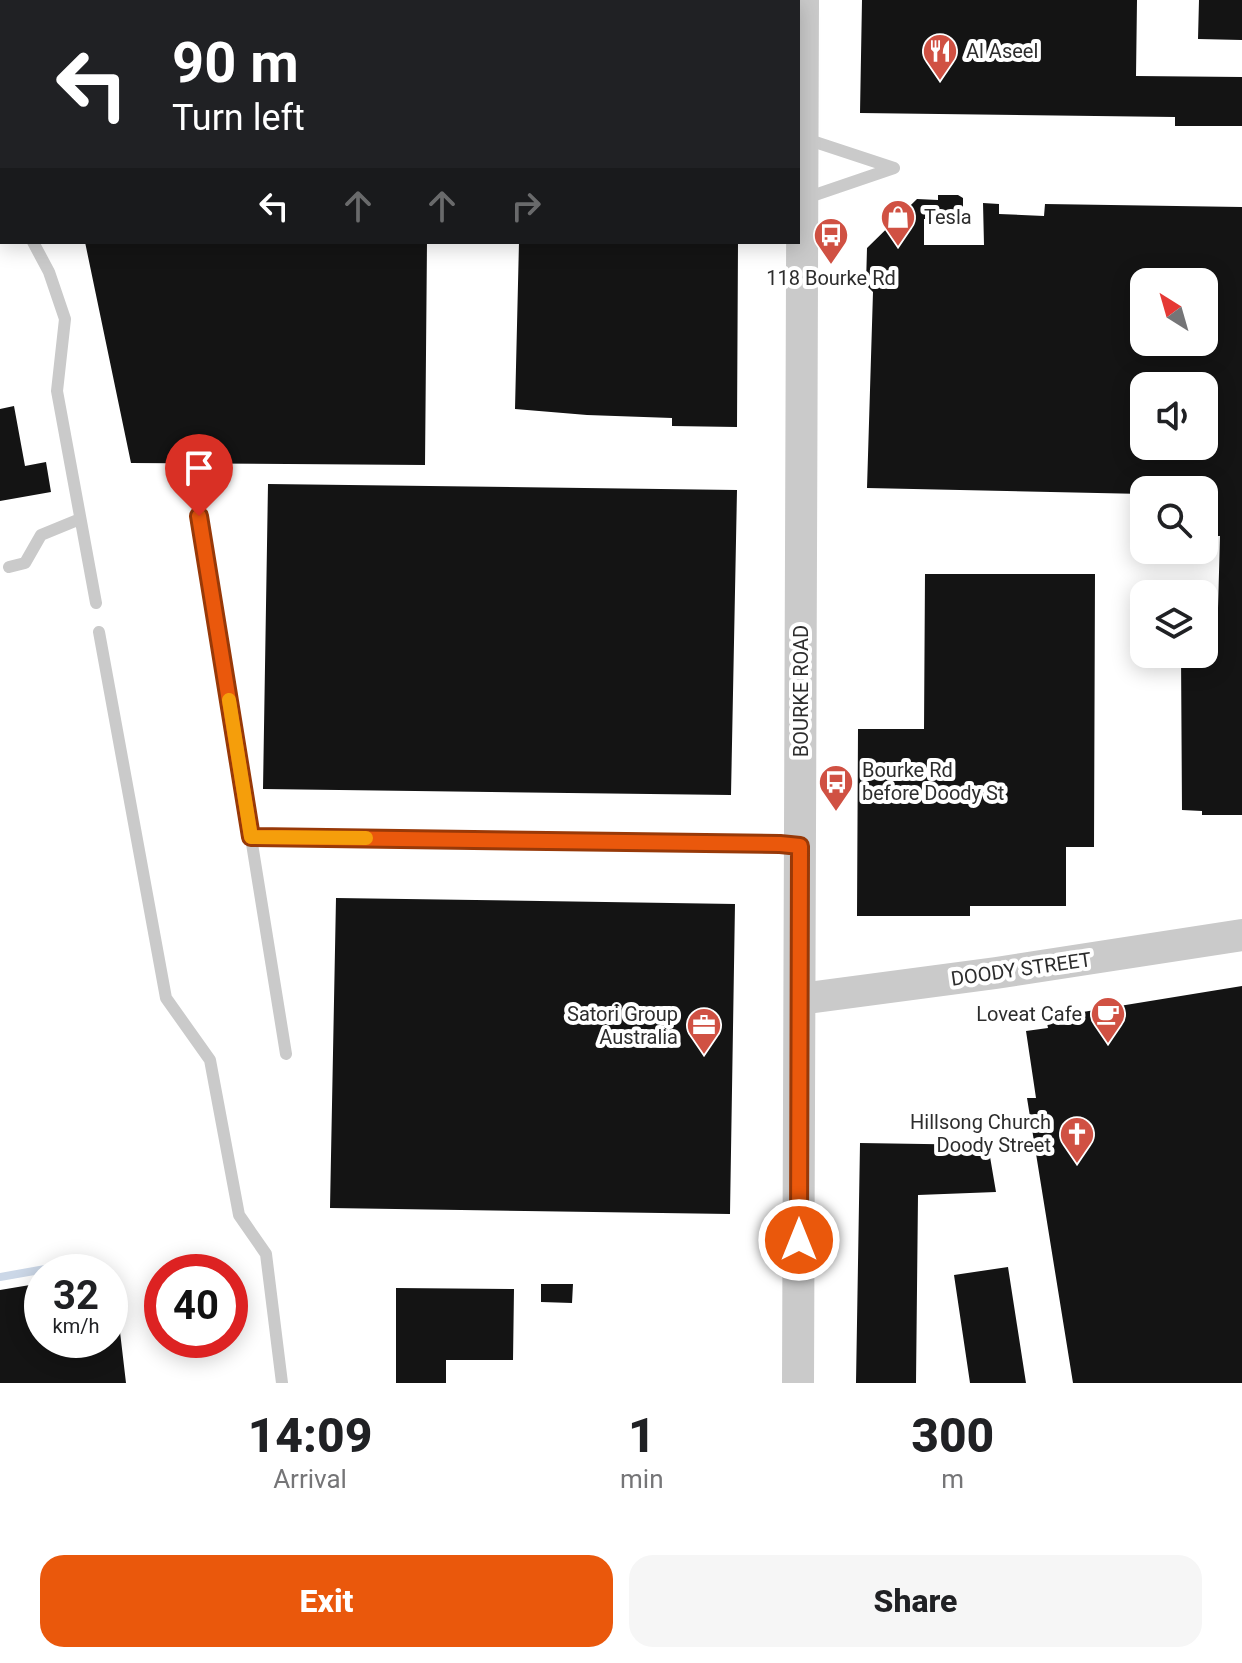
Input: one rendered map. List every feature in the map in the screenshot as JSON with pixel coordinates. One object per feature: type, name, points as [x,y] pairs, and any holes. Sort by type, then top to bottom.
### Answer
[{"type":"street","name":"BOURKE ROAD","points":[[798,1383],[803,0]]},
{"type":"street","name":"DOODY STREET","points":[[800,999],[1242,935]]},
{"type":"lane","points":[[802,199],[894,168],[803,138]]},
{"type":"lane","points":[[34,244],[49,272],[65,319],[57,391],[96,603]]},
{"type":"lane","points":[[199,516],[286,1054]]},
{"type":"lane","points":[[9,567],[25,563],[41,535],[80,519]]},
{"type":"lane","points":[[99,632],[166,998],[210,1060],[239,1215],[266,1254],[282,1383]]},
{"type":"lane","points":[[251,837],[800,846]]},
{"type":"building","points":[[862,0],[1137,0],[1136,76],[1242,77],[1242,126],[1175,126],[1175,117],[860,113]]},
{"type":"building","points":[[1199,0],[1242,0],[1242,40],[1198,39]]},
{"type":"building","points":[[938,195],[963,198],[963,219],[924,219],[924,245],[984,245],[983,203],[999,204],[999,214],[1044,216],[1045,204],[1242,207],[1242,815],[1202,815],[1202,811],[1182,810],[1181,668],[1218,668],[1218,476],[1130,476],[1130,494],[867,488],[873,292],[866,285],[867,248],[917,199],[938,200]]},
{"type":"building","points":[[85,244],[427,244],[425,465],[131,463]]},
{"type":"building","points":[[519,244],[738,244],[737,427],[672,426],[672,418],[515,409]]},
{"type":"building","points":[[14,406],[25,466],[46,462],[51,492],[0,501],[0,409]]},
{"type":"building","points":[[268,484],[737,490],[731,795],[263,789]]},
{"type":"building","points":[[925,574],[1095,574],[1094,847],[1066,847],[1066,906],[970,906],[970,916],[857,916],[858,729],[924,729]]},
{"type":"building","points":[[336,898],[735,904],[730,1214],[330,1208]]},
{"type":"building","points":[[1242,986],[1242,1383],[1073,1383],[1027,1098],[1036,1098],[1026,1031],[1048,1028],[1046,1018]]},
{"type":"building","points":[[860,1143],[988,1145],[996,1192],[918,1195],[916,1383],[856,1383]]},
{"type":"building","points":[[1008,1267],[1026,1383],[970,1383],[954,1275]]},
{"type":"building","points":[[541,1284],[573,1284],[572,1303],[541,1302]]},
{"type":"building","points":[[24,1286],[24,1358],[123,1358],[126,1383],[0,1383],[0,1290]]},
{"type":"building","points":[[396,1288],[514,1289],[513,1360],[446,1360],[446,1383],[396,1383]]},
{"type":"waterway","points":[[0,1277],[24,1273]]},
{"type":"slow traffic","points":[[229,700],[251,837],[366,838]]},
{"type":"place","name":"Al Aseel","points":[[940,82]]},
{"type":"place","name":"Tesla","points":[[898,248]]},
{"type":"place","name":"118 Bourke Rd","points":[[831,266]]},
{"type":"place","name":"Bourke Rd before Doody St","points":[[836,813]]},
{"type":"place","name":"Loveat Cafe","points":[[1108,1045]]},
{"type":"place","name":"Satori Group Australia","points":[[704,1056]]},
{"type":"place","name":"Hillsong Church Doody Street","points":[[1077,1165]]},
{"type":"route","points":[[199,516],[251,837],[800,846],[799,1240]]}]
